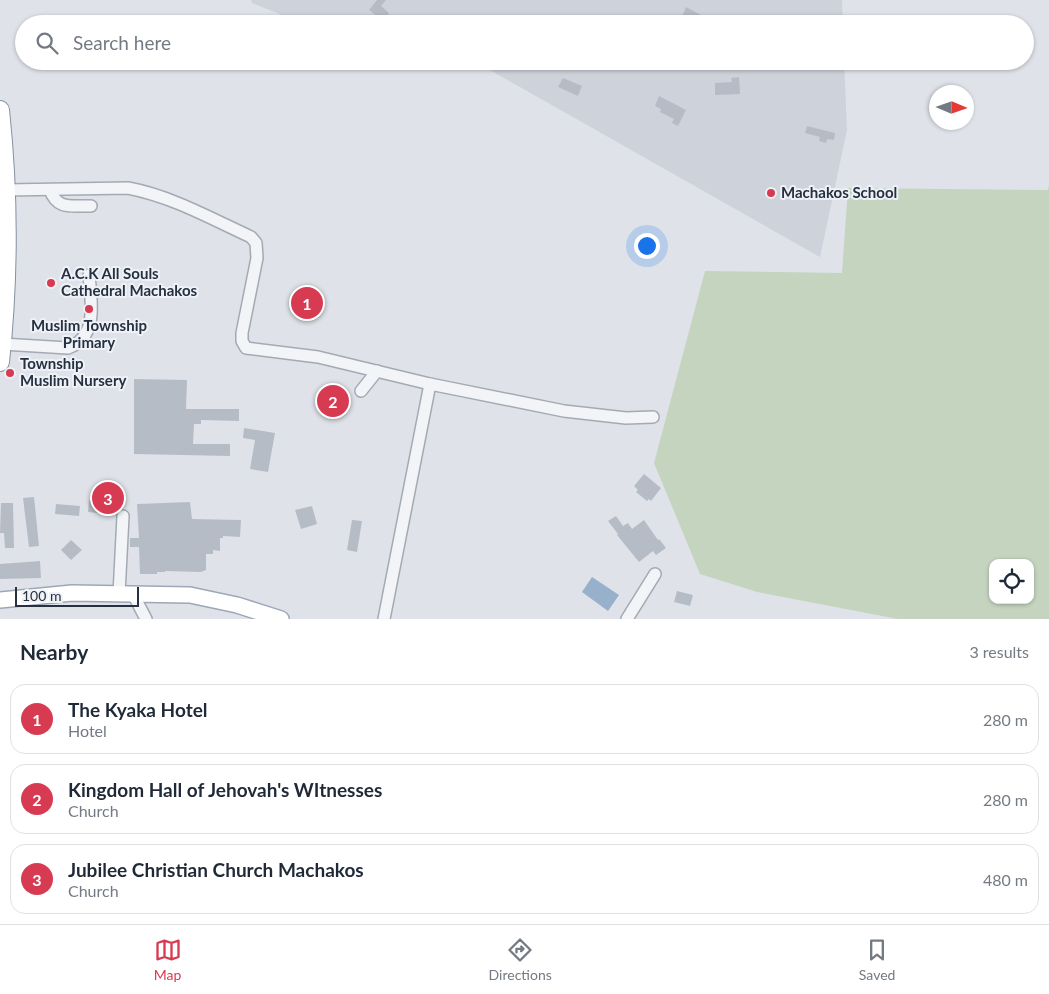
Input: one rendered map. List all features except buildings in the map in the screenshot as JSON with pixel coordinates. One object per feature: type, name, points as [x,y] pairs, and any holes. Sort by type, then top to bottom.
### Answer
[{"type":"highway","points":[[0,110],[6,190],[7,269],[1,341]]},
{"type":"main road","points":[[0,600],[72,593],[202,597],[237,605],[281,619]]},
{"type":"street","points":[[6,190],[128,188],[180,205],[251,237],[256,243],[257,258],[242,333],[242,341],[249,348],[318,357],[430,384],[572,412],[626,418],[654,417]]},
{"type":"street","points":[[50,190],[54,199],[60,204],[91,206]]},
{"type":"street","points":[[1,341],[68,348],[75,346],[92,320],[89,275]]},
{"type":"street","points":[[361,391],[377,372]]},
{"type":"street","points":[[384,619],[430,384]]},
{"type":"street","points":[[123,516],[126,594],[146,619]]},
{"type":"street","points":[[626,619],[655,574]]},
{"type":"shaded area","points":[[251,0],[842,0],[843,15],[282,15],[252,3]]},
{"type":"shaded area","name":"Machakos School","points":[[490,70],[844,70],[847,130],[820,257]]},
{"type":"green space","points":[[1049,185],[1049,619],[898,619],[757,592],[700,574],[654,463],[705,271],[842,273],[848,188],[1048,190]]},
{"type":"water","points":[[592,577],[619,595],[608,611],[582,592]]},
{"type":"place","name":"Machakos School","points":[[771,193]]},
{"type":"place","name":"A.C.K All Souls Cathedral Machakos","points":[[51,283]]},
{"type":"place","name":"The Kyaka Hotel","points":[[307,303]]},
{"type":"place","name":"Muslim Township Primary","points":[[89,309]]},
{"type":"place","name":"Township Muslim Nursery","points":[[10,373]]},
{"type":"place","name":"Kingdom Hall of Jehovah's WItnesses","points":[[333,401]]},
{"type":"place","name":"Jubilee Christian Church Machakos","points":[[108,498]]}]
